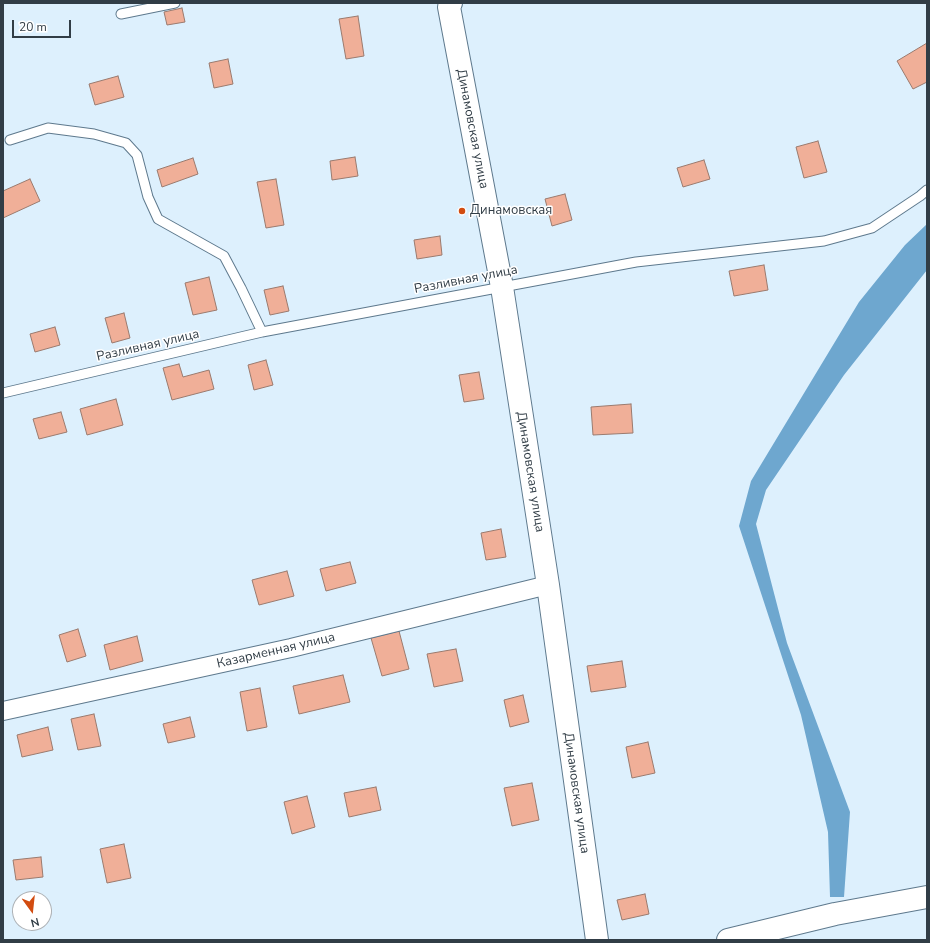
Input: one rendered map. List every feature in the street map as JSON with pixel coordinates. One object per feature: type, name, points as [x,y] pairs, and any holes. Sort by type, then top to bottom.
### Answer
[{"type":"street","name":"Динамовская улица","points":[[449,4],[502,287],[548,585],[596,940]]},
{"type":"street","name":"Казарменная улица","points":[[3,711],[292,648],[548,585]]},
{"type":"street","points":[[728,940],[835,914],[927,897]]},
{"type":"lane","points":[[121,14],[175,3]]},
{"type":"lane","points":[[10,140],[48,128],[94,134],[126,143],[138,155],[148,197],[158,219],[224,256],[262,332]]},
{"type":"lane","name":"Разливная улица","points":[[3,393],[262,332],[636,262],[824,242],[872,228],[927,190]]},
{"type":"water","points":[[927,224],[927,270],[844,375],[766,490],[756,524],[787,643],[850,812],[844,897],[830,897],[828,832],[801,715],[739,526],[751,481],[859,302],[905,245]]},
{"type":"building","points":[[182,8],[185,22],[167,25],[164,12]]},
{"type":"building","points":[[358,16],[364,56],[346,59],[339,19]]},
{"type":"building","points":[[927,43],[927,82],[913,89],[897,61]]},
{"type":"building","points":[[228,59],[233,84],[214,88],[209,63]]},
{"type":"building","points":[[118,76],[124,97],[95,105],[89,84]]},
{"type":"building","points":[[818,141],[827,172],[804,178],[796,147]]},
{"type":"building","points":[[355,157],[358,176],[332,180],[330,161]]},
{"type":"building","points":[[193,158],[198,174],[162,187],[157,170]]},
{"type":"building","points":[[704,160],[710,179],[683,187],[677,168]]},
{"type":"building","points":[[30,179],[40,201],[3,218],[3,191]]},
{"type":"building","points":[[276,179],[284,225],[266,228],[257,182]]},
{"type":"building","points":[[565,194],[572,220],[552,226],[545,199]]},
{"type":"building","points":[[440,236],[442,255],[417,259],[414,240]]},
{"type":"building","points":[[764,265],[768,290],[734,296],[729,271]]},
{"type":"building","points":[[209,277],[217,310],[193,315],[185,283]]},
{"type":"building","points":[[283,286],[289,311],[270,315],[264,290]]},
{"type":"building","points":[[124,313],[130,338],[112,343],[105,318]]},
{"type":"building","points":[[55,327],[60,345],[35,352],[30,334]]},
{"type":"building","points":[[266,360],[273,385],[254,390],[248,365]]},
{"type":"building","points":[[179,364],[183,377],[209,370],[214,389],[172,400],[163,368]]},
{"type":"building","points":[[479,372],[484,399],[464,402],[459,375]]},
{"type":"building","points":[[116,399],[123,425],[87,435],[80,409]]},
{"type":"building","points":[[631,404],[633,433],[593,435],[591,407]]},
{"type":"building","points":[[61,412],[67,432],[39,439],[33,419]]},
{"type":"building","points":[[501,529],[506,557],[486,560],[481,533]]},
{"type":"building","points":[[350,562],[356,583],[326,591],[320,569]]},
{"type":"building","points":[[287,571],[294,596],[259,605],[252,580]]},
{"type":"building","points":[[78,629],[86,656],[67,662],[59,635]]},
{"type":"building","points":[[399,631],[409,669],[382,676],[371,638]]},
{"type":"building","points":[[137,636],[143,661],[110,670],[104,645]]},
{"type":"building","points":[[456,649],[463,681],[434,687],[427,654]]},
{"type":"building","points":[[622,661],[626,687],[591,692],[587,666]]},
{"type":"building","points":[[343,675],[350,702],[299,714],[293,686]]},
{"type":"building","points":[[260,688],[267,727],[247,731],[240,692]]},
{"type":"building","points":[[523,695],[529,722],[510,727],[504,700]]},
{"type":"building","points":[[94,714],[101,746],[78,750],[71,719]]},
{"type":"building","points":[[190,717],[195,737],[168,743],[163,724]]},
{"type":"building","points":[[48,727],[53,750],[22,757],[17,735]]},
{"type":"building","points":[[648,742],[655,773],[632,778],[626,747]]},
{"type":"building","points":[[532,783],[539,820],[512,826],[504,788]]},
{"type":"building","points":[[376,787],[381,810],[349,817],[344,793]]},
{"type":"building","points":[[307,796],[315,827],[292,834],[284,802]]},
{"type":"building","points":[[124,844],[131,878],[107,883],[100,849]]},
{"type":"building","points":[[41,857],[43,877],[16,880],[13,860]]},
{"type":"building","points":[[645,894],[649,914],[622,920],[617,900]]},
{"type":"place","name":"Динамовская","points":[[462,211]]}]
